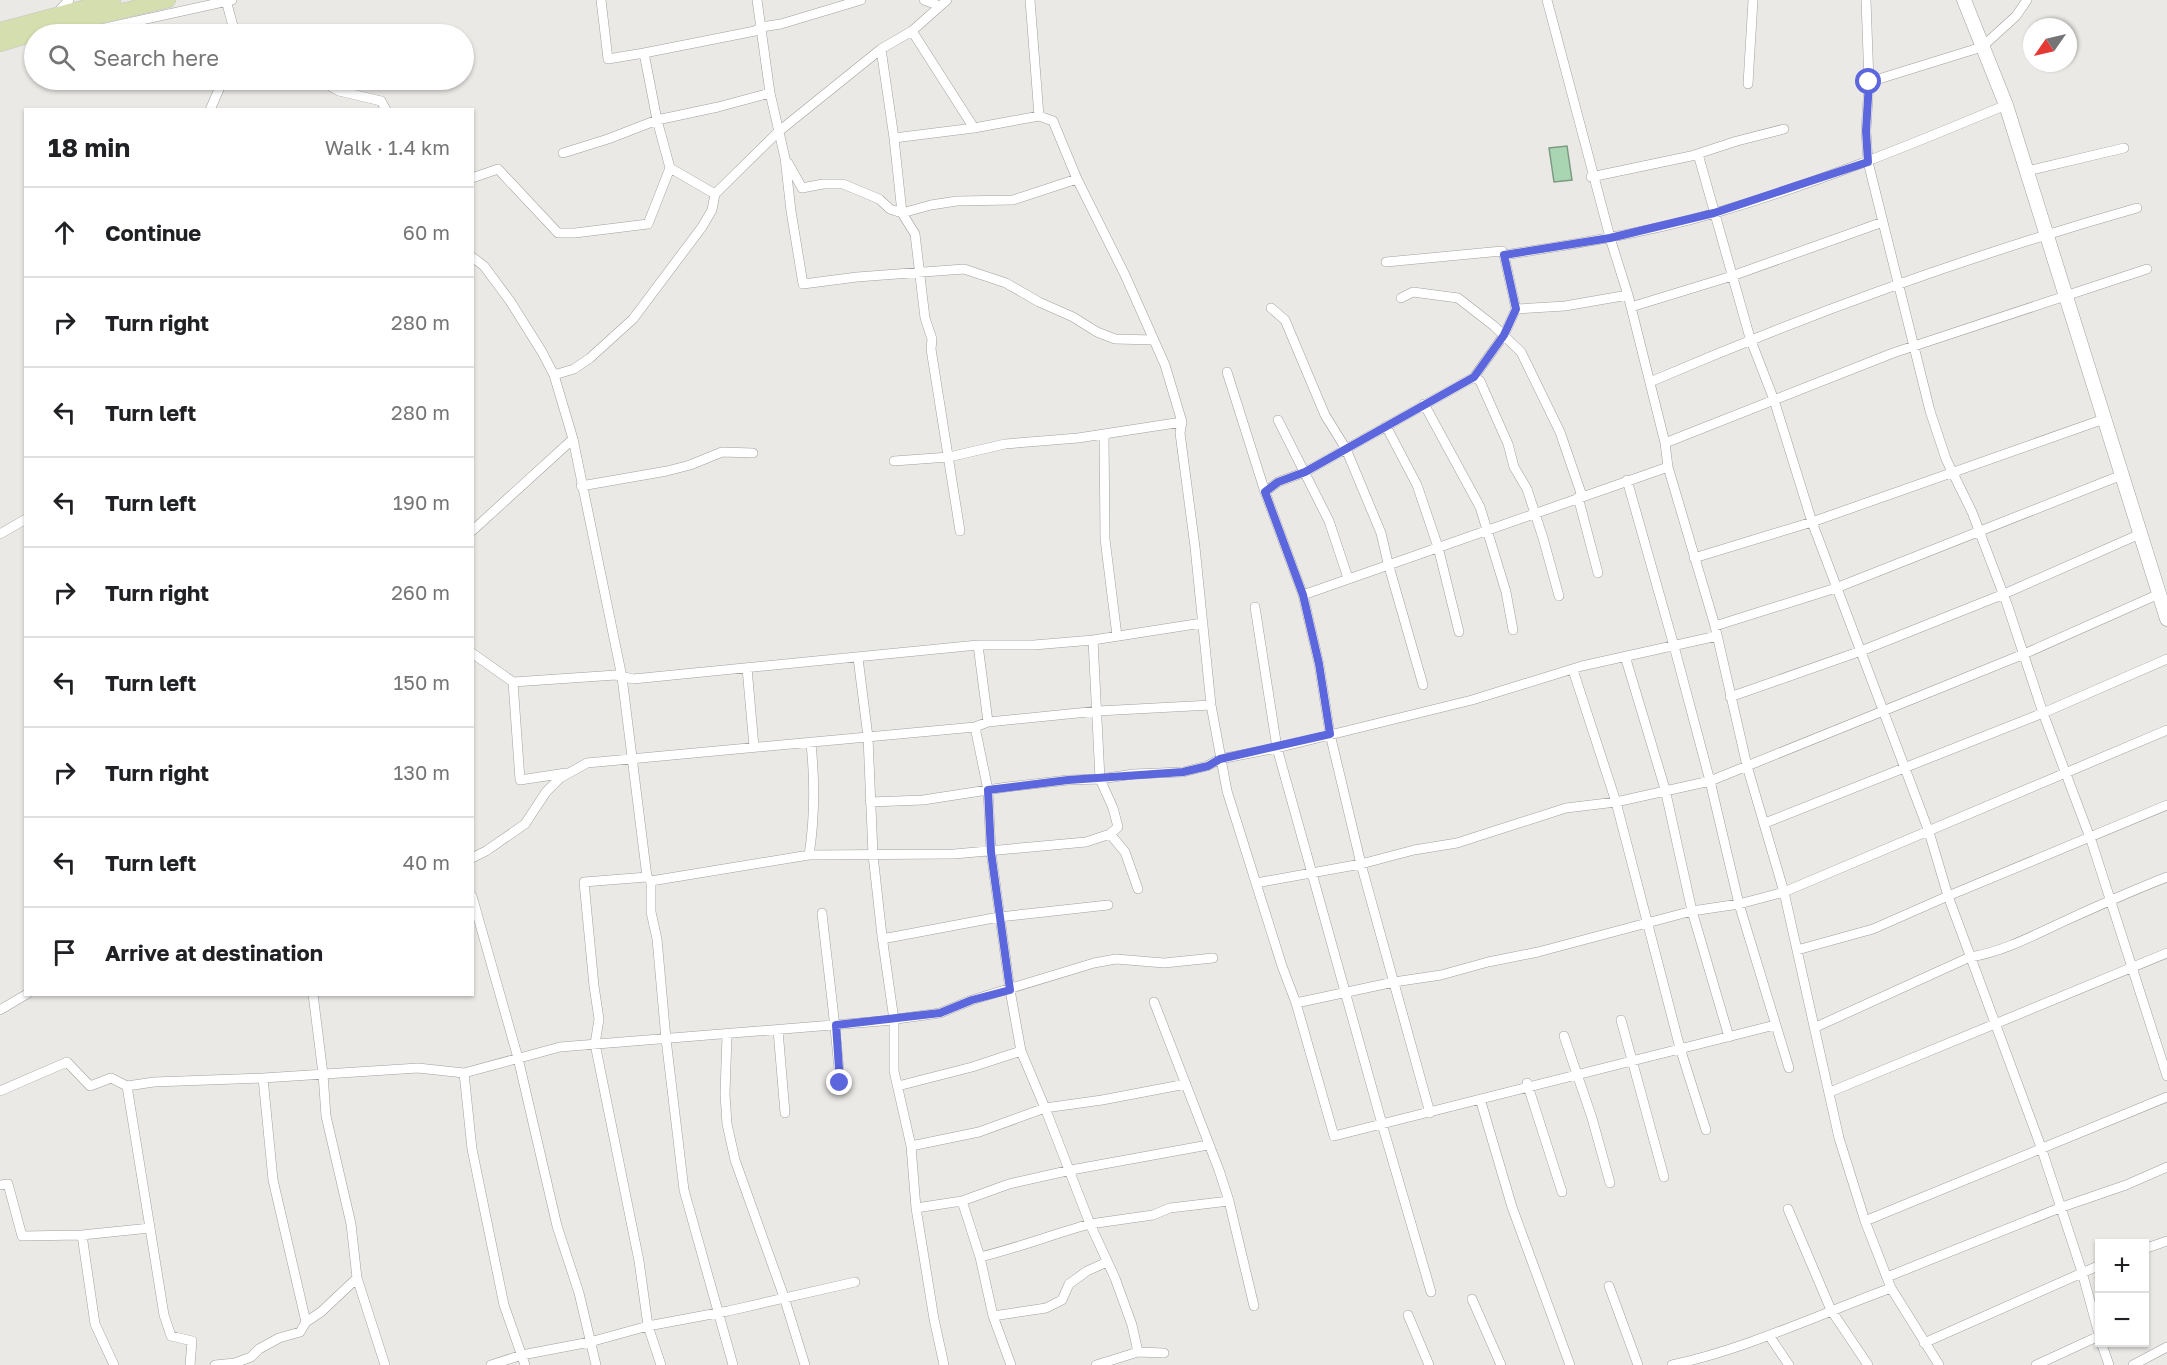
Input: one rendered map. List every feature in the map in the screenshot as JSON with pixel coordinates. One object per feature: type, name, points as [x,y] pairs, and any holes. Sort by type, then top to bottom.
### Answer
[{"type":"main road","points":[[48,24],[113,0]]},
{"type":"main road","points":[[35,24],[168,0]]},
{"type":"main road","points":[[1964,0],[2006,105],[2167,619]]},
{"type":"main road","points":[[0,30],[24,26]]},
{"type":"main road","points":[[0,44],[24,34]]},
{"type":"street","points":[[65,24],[58,20],[69,0]]},
{"type":"street","points":[[122,24],[228,0],[235,24]]},
{"type":"street","points":[[601,0],[609,59],[755,31],[761,27],[781,24],[861,0]]},
{"type":"street","points":[[757,0],[770,93],[785,158],[803,284],[857,277],[964,269],[1006,283],[1039,302],[1073,317],[1097,332],[1115,339],[1155,340]]},
{"type":"street","points":[[924,0],[943,3]]},
{"type":"street","points":[[1030,0],[1039,116]]},
{"type":"street","points":[[1547,0],[1650,382],[1665,443],[1668,467],[1716,631],[1747,766],[1784,892],[1839,1138],[1865,1221],[1891,1288],[1940,1365]]},
{"type":"street","points":[[1748,84],[1753,0]]},
{"type":"street","points":[[1866,0],[1869,82],[1866,131],[1868,162],[1929,411],[2004,594],[2043,712],[2090,837],[2167,1076]]},
{"type":"street","points":[[1869,82],[1982,47],[2016,16],[2027,0]]},
{"type":"street","points":[[554,375],[574,369],[590,358],[633,319],[702,227],[712,210],[715,194],[778,132],[881,49],[912,31],[943,3]]},
{"type":"street","points":[[912,31],[974,128]]},
{"type":"street","points":[[881,49],[902,213],[915,234],[925,318],[932,339],[931,349],[960,531]]},
{"type":"street","points":[[474,177],[498,169],[558,233],[648,224],[670,168],[657,120],[645,53]]},
{"type":"street","points":[[211,108],[219,90]]},
{"type":"street","points":[[337,90],[381,101],[385,108]]},
{"type":"street","points":[[563,153],[657,120],[770,93]]},
{"type":"street","points":[[1504,255],[1610,238],[1714,213],[1868,162],[2006,105]]},
{"type":"street","points":[[894,138],[974,128],[1039,116],[1053,121],[1077,179],[1155,340],[1182,422],[1180,433],[1196,547],[1211,705],[1227,791],[1282,966],[1296,1003],[1334,1136],[1775,1025]]},
{"type":"street","points":[[1591,177],[1698,154],[1784,129]]},
{"type":"street","points":[[2026,171],[2124,148]]},
{"type":"street","points":[[1698,154],[1750,338],[1774,400],[1812,522],[1929,832],[1948,896],[2041,1147],[2062,1207],[2095,1322]]},
{"type":"street","points":[[785,158],[802,188],[822,184],[843,184],[879,199],[890,209],[902,213],[957,201],[1013,200],[1077,179]]},
{"type":"street","points":[[670,168],[715,194]]},
{"type":"street","points":[[1650,382],[1750,338],[1899,284],[2046,234],[2137,208]]},
{"type":"street","points":[[1516,309],[1628,301],[1732,276],[1883,222]]},
{"type":"street","points":[[1610,238],[1628,301]]},
{"type":"street","points":[[1265,492],[1278,482],[1305,472],[1474,377],[1504,335],[1516,309],[1502,251],[1386,262]]},
{"type":"street","points":[[474,258],[484,266],[510,301],[554,375],[573,439],[622,677],[649,879],[651,912],[657,939],[684,1190],[733,1365]]},
{"type":"street","points":[[1665,443],[1893,353],[2147,269]]},
{"type":"street","points":[[1401,298],[1413,292],[1458,298],[1504,335],[1521,352],[1560,432],[1580,496],[1598,573]]},
{"type":"street","points":[[1271,308],[1286,320],[1325,415],[1346,449],[1381,533],[1423,685]]},
{"type":"street","points":[[1227,372],[1265,492],[1303,595],[1319,664],[1330,734],[1361,864],[1430,1113]]},
{"type":"street","points":[[1474,377],[1480,381],[1508,444],[1514,467],[1527,489],[1558,596]]},
{"type":"street","points":[[1424,404],[1480,507],[1506,592],[1513,630]]},
{"type":"street","points":[[1694,558],[1812,522],[2104,419]]},
{"type":"street","points":[[1278,420],[1329,521],[1348,578]]},
{"type":"street","points":[[894,461],[949,457],[1005,444],[1104,434],[1182,422]]},
{"type":"street","points":[[1386,426],[1417,485],[1438,547],[1459,632]]},
{"type":"street","points":[[1104,434],[1105,539],[1117,636]]},
{"type":"street","points":[[474,529],[573,439]]},
{"type":"street","points":[[581,486],[667,471],[690,465],[722,452],[753,453]]},
{"type":"street","points":[[1303,595],[1388,563],[1668,467]]},
{"type":"street","points":[[870,802],[923,800],[1068,780],[1183,772],[1208,766],[1220,759],[1472,700],[1625,656],[1674,646],[1836,588],[2122,475]]},
{"type":"street","points":[[1627,480],[1710,781],[1739,904],[1789,1068]]},
{"type":"street","points":[[0,534],[24,520]]},
{"type":"street","points":[[1730,697],[1861,651],[2004,594],[2140,534]]},
{"type":"street","points":[[1256,883],[1361,864],[1414,850],[1456,843],[1566,808],[1616,802],[1665,789],[1710,781],[2024,654],[2159,594]]},
{"type":"street","points":[[1255,607],[1277,747],[1311,874],[1431,1292]]},
{"type":"street","points":[[474,654],[513,682],[616,675],[633,680],[978,645],[1034,645],[1093,640],[1202,623]]},
{"type":"street","points":[[661,1365],[648,1326],[639,1261],[595,1044],[599,1019],[584,882],[649,879],[809,855],[991,852],[1086,842],[1110,834],[1118,827],[1113,808],[1100,779],[1093,640]]},
{"type":"street","points":[[978,645],[988,722]]},
{"type":"street","points":[[1625,656],[1665,789],[1692,911],[1729,1037]]},
{"type":"street","points":[[858,658],[868,737],[873,855],[894,1020],[894,1071],[911,1146],[916,1208],[944,1365]]},
{"type":"street","points":[[1765,823],[1904,769],[2167,659]]},
{"type":"street","points":[[747,668],[754,747]]},
{"type":"street","points":[[1573,670],[1616,802],[1680,1048],[1706,1130]]},
{"type":"street","points":[[513,682],[520,780],[573,772]]},
{"type":"street","points":[[474,857],[525,824],[546,792],[560,778],[587,763],[975,727],[988,722],[1098,711],[1211,705]]},
{"type":"street","points":[[975,727],[988,790],[991,852],[999,917],[1021,1051],[1071,1170],[1090,1224],[1115,1278],[1132,1325],[1138,1352]]},
{"type":"street","points":[[1296,1003],[1394,982],[1441,975],[1692,911],[1739,904],[1784,892],[2167,730]]},
{"type":"street","points":[[809,855],[814,824],[814,774],[811,744]]},
{"type":"street","points":[[1797,950],[1873,929],[2167,805]]},
{"type":"street","points":[[1110,834],[1125,852],[1138,889]]},
{"type":"street","points":[[1816,1027],[1970,957],[1983,955],[2040,932],[2167,877]]},
{"type":"street","points":[[474,903],[518,1058],[557,1226],[579,1293],[596,1365]]},
{"type":"street","points":[[882,939],[999,917],[1108,904]]},
{"type":"street","points":[[822,913],[828,980],[836,1025],[840,1083]]},
{"type":"street","points":[[1830,1092],[2133,965],[2167,953]]},
{"type":"street","points":[[0,1091],[66,1062],[90,1086],[111,1078],[127,1086],[154,1082],[418,1068],[464,1073],[560,1047],[727,1035],[894,1020],[940,1013],[972,1000],[1094,963],[1116,959],[1164,963],[1213,958]]},
{"type":"street","points":[[0,1010],[24,996]]},
{"type":"street","points":[[313,996],[326,1116],[351,1224],[357,1278],[385,1365]]},
{"type":"street","points":[[1154,1002],[1229,1201],[1254,1306]]},
{"type":"street","points":[[666,1039],[894,1020]]},
{"type":"street","points":[[1620,1020],[1664,1177]]},
{"type":"street","points":[[778,1030],[785,1113]]},
{"type":"street","points":[[727,1035],[727,1124],[735,1160],[784,1297],[805,1365]]},
{"type":"street","points":[[1564,1036],[1592,1118],[1610,1183]]},
{"type":"street","points":[[898,1086],[972,1067],[1021,1051]]},
{"type":"street","points":[[464,1073],[472,1149],[504,1305],[525,1365]]},
{"type":"street","points":[[263,1078],[273,1180],[306,1322]]},
{"type":"street","points":[[1527,1083],[1562,1192]]},
{"type":"street","points":[[911,1146],[979,1132],[1045,1108],[1186,1084]]},
{"type":"street","points":[[127,1086],[164,1315],[171,1336],[192,1341],[190,1365]]},
{"type":"street","points":[[1865,1221],[2167,1097]]},
{"type":"street","points":[[1481,1102],[1512,1207],[1570,1365]]},
{"type":"street","points":[[916,1208],[962,1201],[1009,1184],[1071,1170],[1208,1145]]},
{"type":"street","points":[[1887,1277],[2167,1167]]},
{"type":"street","points":[[0,1185],[8,1184],[22,1236],[82,1235],[150,1228]]},
{"type":"street","points":[[962,1201],[980,1257],[993,1317],[1011,1365]]},
{"type":"street","points":[[980,1257],[1032,1244],[1090,1224],[1153,1215],[1170,1208],[1229,1201]]},
{"type":"street","points":[[1788,1209],[1831,1310],[1868,1365]]},
{"type":"street","points":[[82,1235],[95,1324],[114,1365]]},
{"type":"street","points":[[2149,1248],[2167,1241]]},
{"type":"street","points":[[993,1317],[1046,1308],[1062,1300],[1069,1284],[1087,1271],[1107,1262]]},
{"type":"street","points":[[1924,1343],[2095,1267]]},
{"type":"street","points":[[215,1365],[251,1357],[259,1349],[279,1338],[300,1332],[306,1322],[321,1312],[357,1278]]},
{"type":"street","points":[[491,1365],[522,1354],[590,1342],[648,1326],[718,1313],[855,1282]]},
{"type":"street","points":[[1609,1286],[1638,1365]]},
{"type":"street","points":[[1672,1365],[1711,1361],[1831,1310],[1891,1288]]},
{"type":"street","points":[[1472,1299],[1501,1365]]},
{"type":"street","points":[[1408,1315],[1429,1365]]},
{"type":"street","points":[[1770,1337],[1789,1365]]},
{"type":"street","points":[[2036,1365],[2095,1339]]},
{"type":"street","points":[[2103,1347],[2109,1365]]},
{"type":"street","points":[[2133,1365],[2167,1347]]},
{"type":"street","points":[[1096,1365],[1138,1352],[1164,1353]]},
{"type":"shaded area","points":[[1567,146],[1572,180],[1554,182],[1549,148]]},
{"type":"route","points":[[840,1083],[836,1025],[940,1013],[972,1000],[1010,990],[991,852],[988,790],[1068,780],[1183,772],[1208,766],[1220,759],[1330,734],[1319,664],[1303,595],[1265,492],[1278,482],[1305,472],[1474,377],[1504,335],[1516,309],[1504,255],[1610,238],[1714,213],[1868,162],[1866,131],[1869,82]]}]
